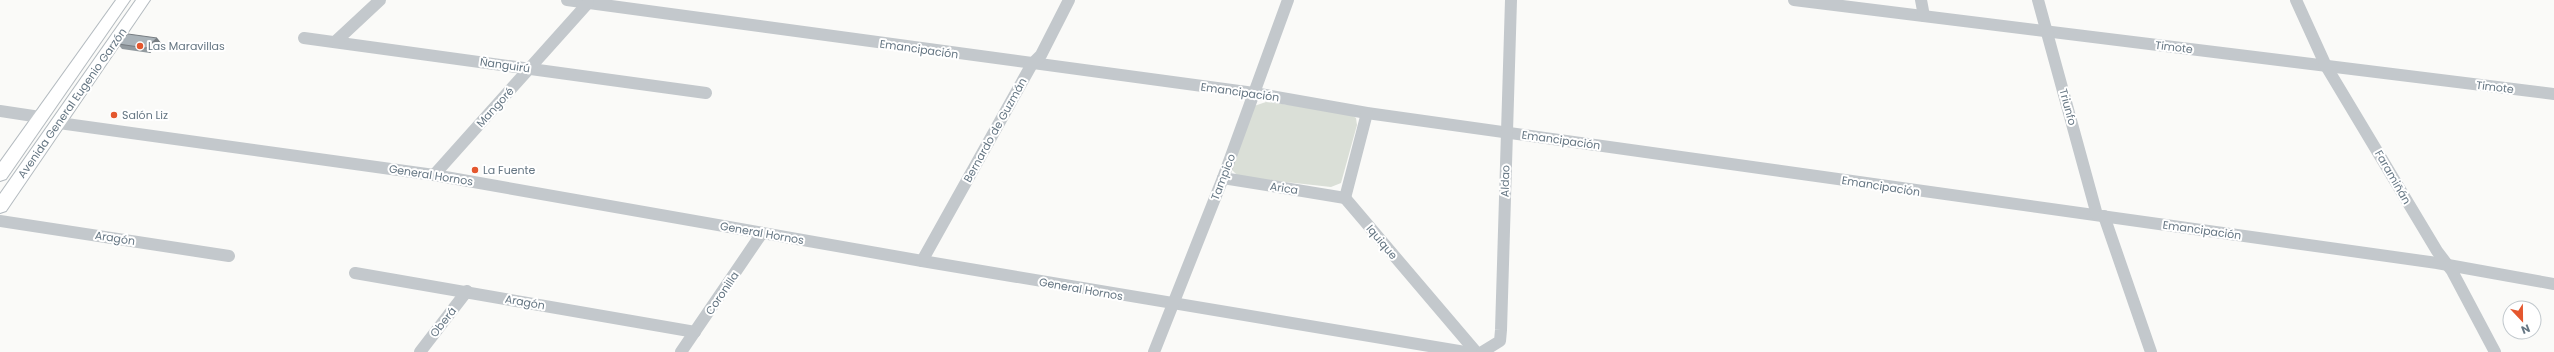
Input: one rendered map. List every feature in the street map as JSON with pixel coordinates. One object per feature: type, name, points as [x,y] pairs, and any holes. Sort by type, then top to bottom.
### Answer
[{"type":"main road","name":"Avenida General Eugenio Garzón","points":[[0,175],[123,0]]},
{"type":"main road","name":"Avenida General Eugenio Garzón","points":[[0,207],[143,0]]},
{"type":"street","points":[[335,42],[380,0]]},
{"type":"street","name":"Emancipación","points":[[567,0],[1254,93],[1367,113],[2447,265],[2554,284]]},
{"type":"street","name":"Bernardo de Guzmán","points":[[922,261],[1032,64],[1041,55],[1069,0]]},
{"type":"street","name":"Tampico","points":[[1154,352],[1223,178],[1288,0]]},
{"type":"street","name":"Aldao","points":[[1482,352],[1500,341],[1501,330],[1511,0]]},
{"type":"street","name":"Timote","points":[[1794,0],[2554,94]]},
{"type":"street","points":[[1920,0],[1924,16]]},
{"type":"street","name":"Triunfo","points":[[2038,0],[2100,216],[2151,352]]},
{"type":"street","name":"Faramiñán","points":[[2296,0],[2326,66],[2447,265],[2495,352]]},
{"type":"street","name":"Mangoré","points":[[434,175],[588,3]]},
{"type":"street","name":"Ñanguirú","points":[[304,38],[706,93]]},
{"type":"street","points":[[0,111],[40,117]]},
{"type":"street","points":[[1345,198],[1367,113]]},
{"type":"street","name":"General Hornos","points":[[58,123],[434,175],[1172,304],[1465,352]]},
{"type":"street","name":"Arica","points":[[1223,178],[1345,198]]},
{"type":"street","name":"Iquique","points":[[1345,198],[1476,352]]},
{"type":"street","name":"Aragón","points":[[0,221],[229,256]]},
{"type":"street","name":"Coronilla","points":[[681,352],[762,233]]},
{"type":"street","name":"Aragón","points":[[355,273],[467,291],[695,332]]},
{"type":"street","name":"Oberá","points":[[420,352],[467,291]]},
{"type":"shaded area","points":[[1266,102],[1347,112],[1356,118],[1357,125],[1341,183],[1331,187],[1239,177],[1231,169],[1254,106]]},
{"type":"building","points":[[128,34],[157,38],[146,48],[118,44],[118,40]]},
{"type":"place","name":"Las Maravillas","points":[[140,46]]},
{"type":"place","name":"Salón Liz","points":[[114,115]]},
{"type":"place","name":"La Fuente","points":[[475,170]]}]
